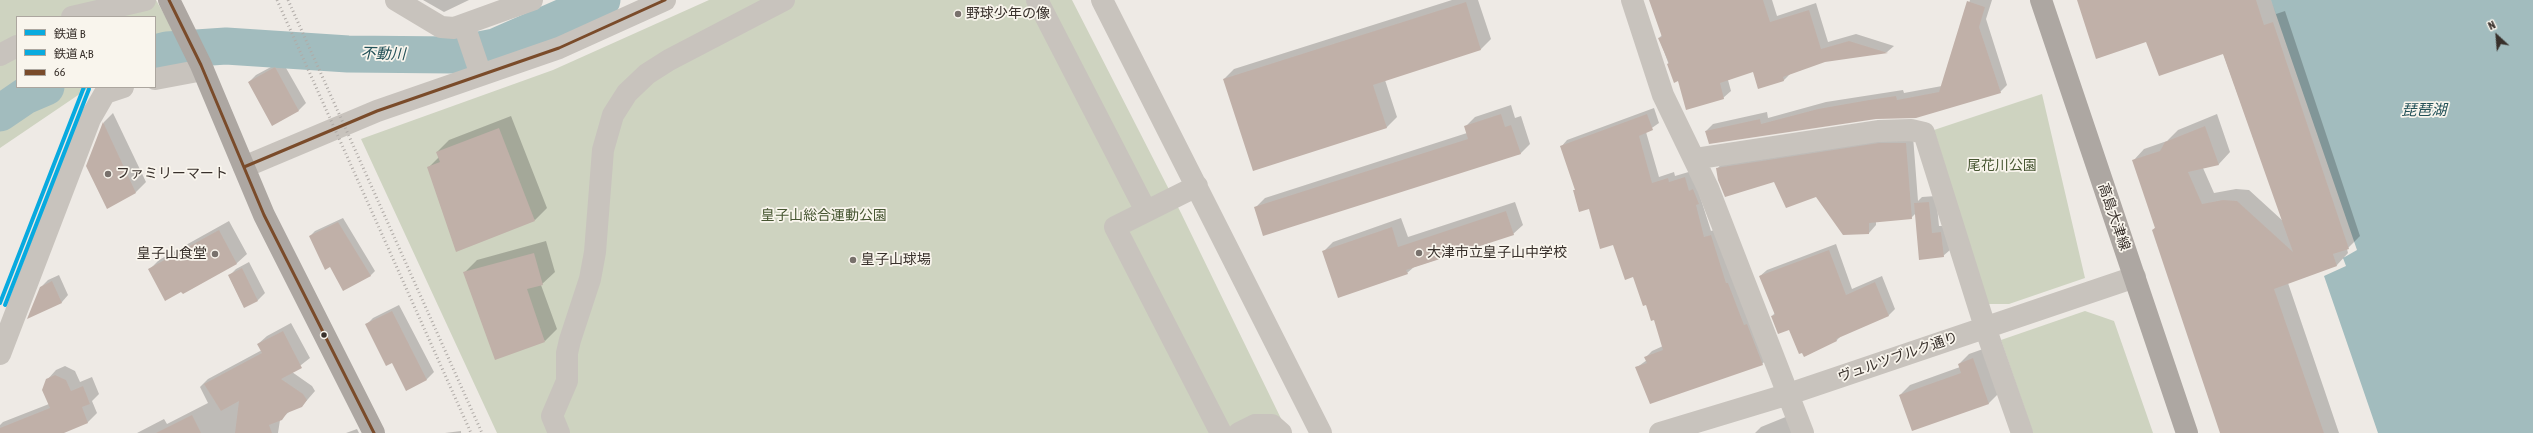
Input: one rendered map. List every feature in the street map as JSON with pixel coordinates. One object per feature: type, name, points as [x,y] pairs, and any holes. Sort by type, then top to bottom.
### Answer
[{"type":"main road","points":[[169,0],[185,30],[202,68],[277,243],[374,433]]},
{"type":"main road","name":"高島大津線","points":[[2041,0],[2187,433]]},
{"type":"street","points":[[76,16],[145,0]]},
{"type":"street","points":[[396,0],[441,26],[454,28],[532,0]]},
{"type":"street","points":[[244,167],[365,116],[481,74],[559,48],[628,10],[665,0]]},
{"type":"street","points":[[559,433],[552,416],[567,381],[570,340],[590,279],[595,252],[603,150],[614,115],[627,93],[647,74],[669,60],[784,0]]},
{"type":"street","points":[[1037,0],[1146,211]]},
{"type":"street","points":[[1102,0],[1321,433]]},
{"type":"street","points":[[1632,0],[1663,95],[1708,188],[1803,433]]},
{"type":"street","points":[[464,25],[481,74]]},
{"type":"street","points":[[0,56],[16,47]]},
{"type":"street","points":[[156,79],[202,68]]},
{"type":"street","points":[[2,343],[90,119],[105,93],[120,88]]},
{"type":"street","points":[[1694,159],[1878,131],[1911,130],[1924,133],[1985,327],[2022,433]]},
{"type":"street","points":[[1197,186],[1115,226],[1221,433]]},
{"type":"street","name":"ヴュルツブルク通り","points":[[1660,433],[1789,394],[2134,277]]},
{"type":"street","points":[[1239,433],[1255,425],[1272,425],[1281,433]]},
{"type":"green space","points":[[0,0],[156,0],[189,58],[156,66],[156,16],[16,16],[16,88],[89,88],[0,148]]},
{"type":"green space","name":"皇子山総合運動公園","points":[[709,0],[1072,0],[1181,213],[1288,433],[497,433],[361,139],[553,70]]},
{"type":"green space","name":"尾花川公園","points":[[2042,94],[2085,278],[2009,304],[1988,304],[1934,130]]},
{"type":"green space","points":[[2085,311],[2114,321],[2153,433],[2033,433],[2001,340]]},
{"type":"water","name":"琵琶湖","points":[[2271,0],[2533,0],[2533,433],[2378,433],[2324,276],[2346,266],[2343,258],[2357,250]]},
{"type":"building","points":[[1649,0],[1763,0],[1770,22],[1809,10],[1821,49],[1849,41],[1888,53],[1825,62],[1783,77],[1784,81],[1758,89],[1753,72],[1720,83],[1724,99],[1686,110],[1678,81],[1674,83],[1667,64],[1669,63],[1658,38],[1662,37]]},
{"type":"building","points":[[2077,0],[2256,0],[2264,25],[2273,22],[2349,249],[2333,254],[2337,266],[2274,289],[2324,433],[2220,433],[2152,230],[2155,228],[2132,160],[2160,151],[2165,142],[2205,126],[2219,165],[2188,172],[2202,204],[2223,200],[2237,201],[2293,252],[2223,54],[2159,76],[2146,42],[2096,59]]},
{"type":"building","points":[[1967,1],[1985,7],[1979,27],[2001,93],[1916,118],[1876,119],[1709,144],[1705,131],[1760,119],[1761,124],[1818,109],[1869,100],[1896,96],[1897,100],[1939,92]]},
{"type":"building","points":[[1466,2],[1481,50],[1373,85],[1387,128],[1253,171],[1223,79]]},
{"type":"building","points":[[275,67],[299,111],[272,126],[248,82]]},
{"type":"building","points":[[1501,114],[1505,127],[1511,125],[1521,154],[1263,236],[1254,207],[1468,139],[1464,126]]},
{"type":"building","points":[[1647,114],[1653,130],[1639,136],[1652,183],[1668,178],[1669,182],[1685,177],[1689,191],[1693,189],[1699,204],[1696,205],[1704,237],[1711,235],[1726,283],[1728,283],[1744,325],[1747,324],[1763,365],[1650,404],[1635,367],[1647,363],[1644,357],[1663,350],[1654,320],[1651,321],[1646,305],[1643,306],[1633,277],[1625,280],[1613,245],[1600,249],[1589,209],[1579,212],[1573,190],[1575,190],[1560,146]]},
{"type":"building","points":[[103,122],[136,193],[107,209],[86,166]]},
{"type":"building","points":[[499,128],[535,221],[456,252],[427,167],[440,162],[436,152]]},
{"type":"building","points":[[1879,143],[1906,143],[1912,219],[1869,223],[1869,234],[1843,235],[1816,197],[1786,208],[1774,182],[1725,197],[1718,180],[1716,168]]},
{"type":"building","points":[[1929,202],[1932,233],[1941,232],[1944,257],[1919,260],[1914,203]]},
{"type":"building","points":[[1506,211],[1514,235],[1406,270],[1408,274],[1338,298],[1322,251],[1392,227],[1398,247]]},
{"type":"building","points":[[338,222],[371,276],[343,291],[330,267],[325,270],[309,236]]},
{"type":"building","points":[[219,230],[237,264],[183,294],[181,292],[165,301],[148,269]]},
{"type":"building","points":[[1829,250],[1846,295],[1875,282],[1889,316],[1836,339],[1837,341],[1804,357],[1802,353],[1799,354],[1789,330],[1778,334],[1771,316],[1775,315],[1759,276]]},
{"type":"building","points":[[534,253],[543,285],[527,289],[545,342],[495,360],[463,272]]},
{"type":"building","points":[[242,268],[258,301],[244,308],[228,275]]},
{"type":"building","points":[[52,281],[62,303],[27,319],[40,287]]},
{"type":"building","points":[[392,311],[427,380],[406,391],[392,363],[386,366],[365,324]]},
{"type":"building","points":[[283,331],[302,368],[281,379],[303,394],[307,400],[302,407],[287,413],[282,420],[269,425],[272,433],[235,433],[239,401],[221,411],[204,384],[262,353],[257,344]]},
{"type":"building","points":[[1973,358],[1989,404],[1912,431],[1899,395],[1961,373],[1958,364]]},
{"type":"building","points":[[55,375],[66,380],[71,391],[83,386],[90,404],[82,407],[88,423],[64,433],[0,433],[0,428],[50,408],[42,390],[46,379]]},
{"type":"building","points":[[192,415],[201,433],[156,433]]},
{"type":"waterway","name":"不動川","points":[[156,53],[167,50],[226,46],[348,54],[454,55],[495,47],[602,0]]},
{"type":"waterway","name":"不動川","points":[[0,113],[25,96],[44,88]]},
{"type":"railway","points":[[277,0],[471,433]]},
{"type":"railway","points":[[288,0],[482,433]]},
{"type":"rail line","name":"B","points":[[0,303],[84,88]]},
{"type":"rail line","name":"A;B","points":[[5,305],[89,89]]},
{"type":"transit line","name":"66","points":[[169,0],[201,65],[264,215],[374,433]]},
{"type":"transit line","name":"66","points":[[244,167],[377,111],[559,48],[665,0]]},
{"type":"place","name":"野球少年の像","points":[[958,14]]},
{"type":"place","name":"ファミリーマート","points":[[108,174]]},
{"type":"place","name":"大津市立皇子山中学校","points":[[1419,253]]},
{"type":"place","name":"皇子山食堂","points":[[215,254]]},
{"type":"place","name":"皇子山球場","points":[[853,260]]}]
